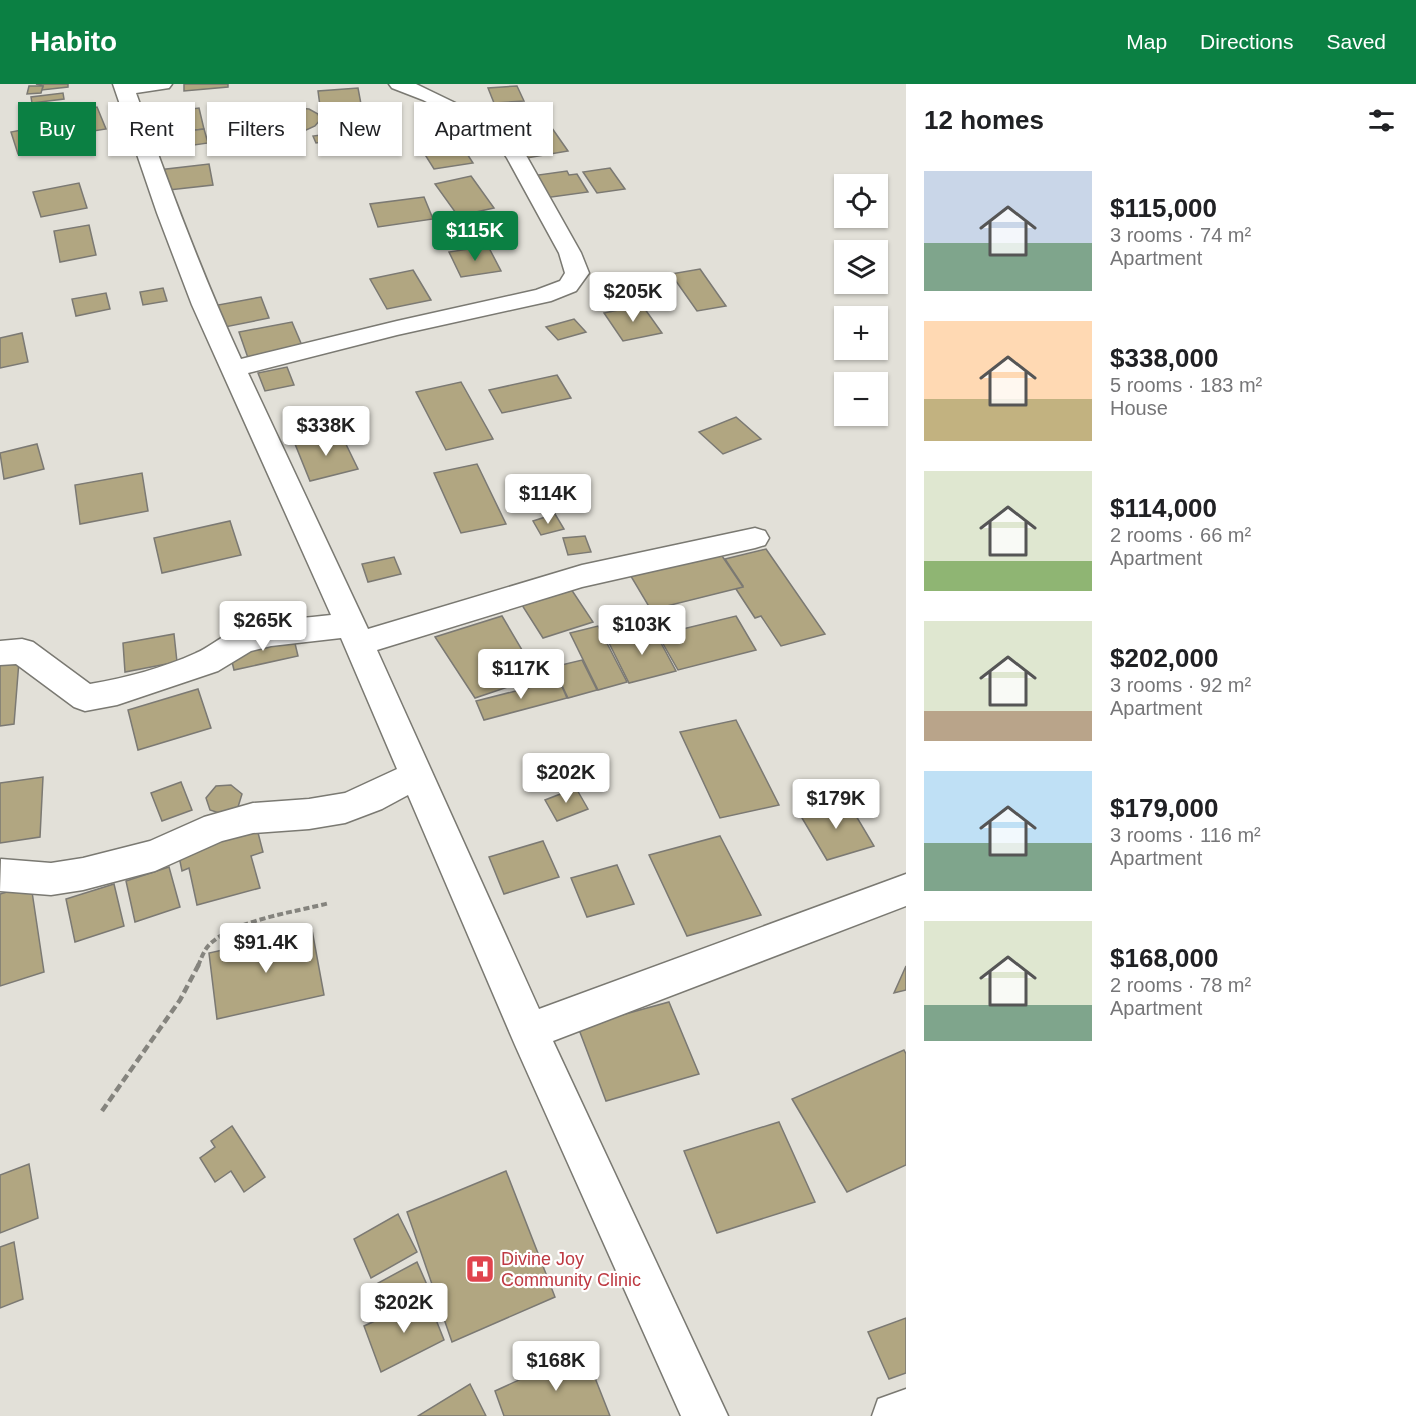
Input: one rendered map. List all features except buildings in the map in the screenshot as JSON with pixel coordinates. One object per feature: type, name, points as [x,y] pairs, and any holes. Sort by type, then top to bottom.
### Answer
[{"type":"street","points":[[162,84],[124,86],[168,213],[233,369],[354,634],[529,1032],[705,1416]]},
{"type":"street","points":[[233,369],[397,328],[543,296],[568,286],[577,273],[570,253],[517,157],[498,130],[430,96],[399,84]]},
{"type":"street","points":[[0,653],[22,651],[86,698],[117,692],[207,662],[242,641],[271,634],[354,634],[582,576],[755,538]]},
{"type":"street","points":[[1,875],[51,879],[83,874],[155,855],[216,828],[253,818],[309,814],[345,808],[370,799],[416,776]]},
{"type":"street","points":[[529,1032],[900,886]]},
{"type":"street","points":[[896,1416],[906,1412]]},
{"type":"path","points":[[102,1111],[180,1000],[208,946],[222,935],[245,925],[329,903]]},
{"type":"place","name":"Divine Joy Community Clinic","points":[[480,1269]]}]
